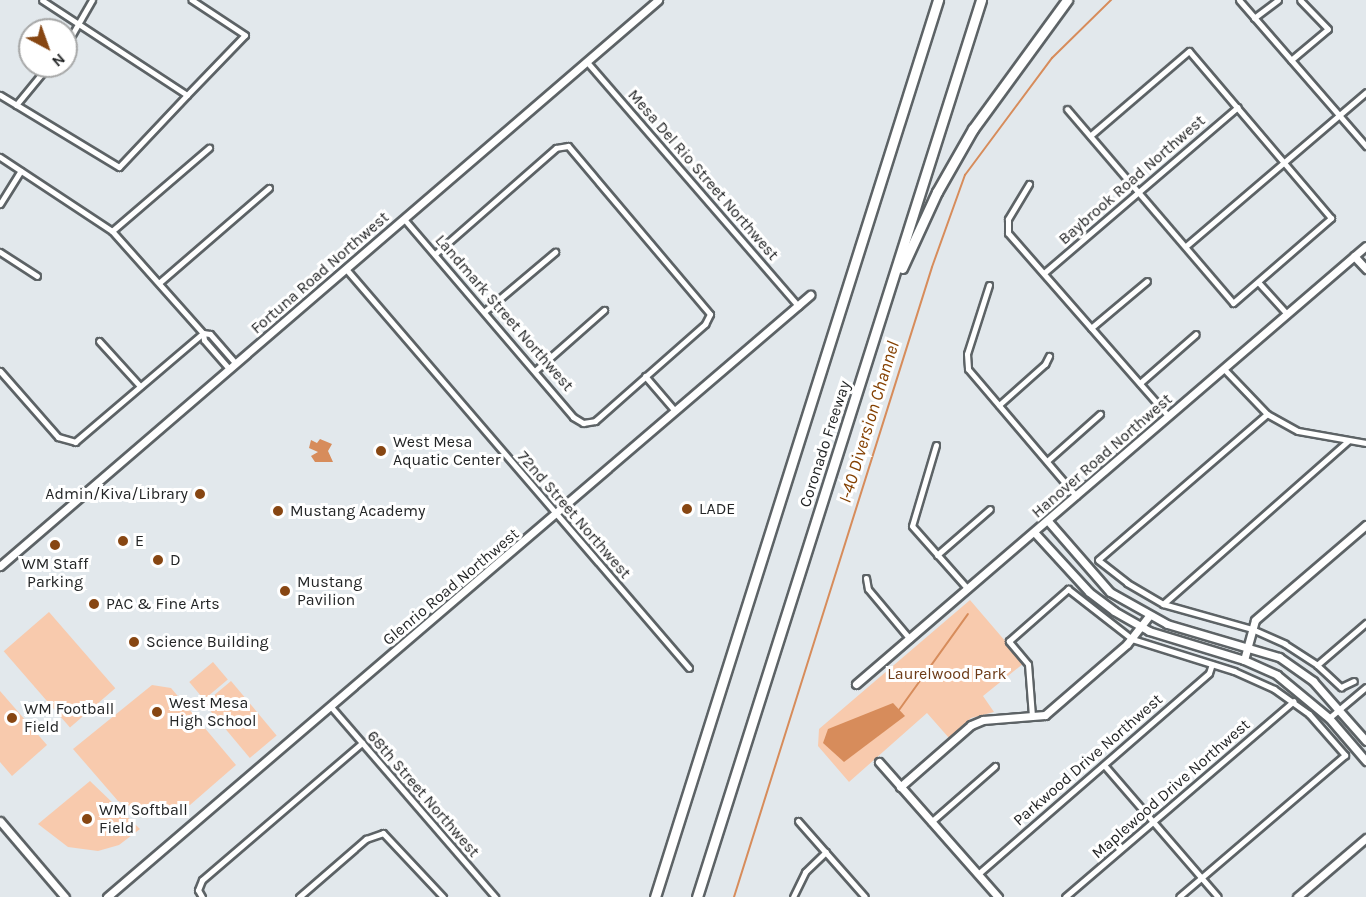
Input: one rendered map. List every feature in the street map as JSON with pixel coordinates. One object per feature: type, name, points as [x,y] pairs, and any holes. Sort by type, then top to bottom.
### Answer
[{"type":"highway","name":"Coronado Freeway","points":[[655,897],[938,0]]},
{"type":"highway","name":"Coronado Freeway","points":[[697,897],[981,0]]},
{"type":"highway","points":[[886,303],[937,192],[973,129],[1067,0]]},
{"type":"street","points":[[42,0],[69,18]]},
{"type":"street","points":[[78,21],[92,0]]},
{"type":"street","points":[[0,95],[119,167],[245,35],[192,0]]},
{"type":"street","name":"Fortuna Road Northwest","points":[[0,566],[658,0]]},
{"type":"street","points":[[1239,0],[1366,146]]},
{"type":"street","points":[[1254,18],[1278,0]]},
{"type":"street","points":[[1292,60],[1328,29],[1300,0]]},
{"type":"street","points":[[78,24],[187,95]]},
{"type":"street","points":[[1067,109],[1090,136],[1186,246],[1233,303],[1331,218],[1189,51],[1090,136]]},
{"type":"street","name":"Mesa Del Rio Street Northwest","points":[[587,62],[798,306]]},
{"type":"street","points":[[16,105],[38,78]]},
{"type":"street","points":[[1186,246],[1366,92]]},
{"type":"street","name":"Baybrook Road Northwest","points":[[1044,273],[1238,106]]},
{"type":"street","points":[[435,254],[556,148],[568,146],[705,303],[710,314],[705,324],[645,376],[675,411]]},
{"type":"street","points":[[112,231],[209,148]]},
{"type":"street","points":[[0,157],[112,231],[160,282],[203,333],[204,340],[232,366]]},
{"type":"street","points":[[0,204],[21,171]]},
{"type":"street","points":[[1029,184],[1006,226],[1168,416]]},
{"type":"street","points":[[160,282],[269,188]]},
{"type":"street","name":"Landmark Street Northwest","points":[[404,219],[536,370],[573,417],[583,423],[595,421],[645,376]]},
{"type":"street","name":"Hanover Road Northwest","points":[[856,684],[1366,248]]},
{"type":"street","points":[[0,252],[37,276]]},
{"type":"street","points":[[485,311],[555,252]]},
{"type":"street","points":[[1354,256],[1366,270]]},
{"type":"street","name":"72nd Street Northwest","points":[[346,269],[689,669]]},
{"type":"street","points":[[1091,328],[1147,281]]},
{"type":"street","points":[[1258,282],[1287,314]]},
{"type":"street","points":[[989,285],[966,363],[1076,496]]},
{"type":"street","name":"Glenrio Road Northwest","points":[[107,897],[332,708],[810,295]]},
{"type":"street","points":[[536,370],[604,310]]},
{"type":"street","points":[[0,371],[58,437],[68,442],[75,442],[203,333]]},
{"type":"street","points":[[1140,383],[1196,334]]},
{"type":"street","points":[[99,341],[140,386]]},
{"type":"street","points":[[999,405],[1045,364],[1049,356]]},
{"type":"street","points":[[1224,369],[1266,414],[1298,431],[1366,443]]},
{"type":"street","points":[[1047,461],[1100,414]]},
{"type":"street","points":[[1266,414],[1098,560],[1127,584],[1163,604],[1252,629],[1285,644],[1317,665],[1341,687],[1354,681]]},
{"type":"street","points":[[1163,604],[1348,441]]},
{"type":"street","points":[[936,445],[912,526],[968,590]]},
{"type":"street","points":[[937,555],[990,509]]},
{"type":"street","points":[[1048,521],[1110,592],[1149,616],[1248,646],[1294,667],[1314,681],[1366,741]]},
{"type":"street","points":[[1244,660],[1255,620],[1366,525]]},
{"type":"street","points":[[1034,532],[1089,592],[1143,627],[1184,644],[1244,660],[1277,675],[1329,718],[1366,761]]},
{"type":"street","points":[[866,578],[868,589],[910,639]]},
{"type":"street","points":[[1032,716],[1028,664],[1009,641],[1068,589],[1132,639],[1255,679],[1294,701],[1345,755],[1179,897]]},
{"type":"street","points":[[900,787],[971,725],[983,720],[1045,715],[1132,639],[1149,616]]},
{"type":"street","points":[[1317,665],[1366,623]]},
{"type":"street","name":"Parkwood Drive Northwest","points":[[978,874],[1209,673],[1212,664]]},
{"type":"street","points":[[1329,718],[1366,687]]},
{"type":"street","name":"Maplewood Drive Northwest","points":[[1065,897],[1294,701]]},
{"type":"street","name":"68th Street Northwest","points":[[332,708],[495,897]]},
{"type":"street","points":[[202,897],[198,890],[202,880],[362,743]]},
{"type":"street","points":[[879,762],[998,897]]},
{"type":"street","points":[[1104,765],[1218,897]]},
{"type":"street","points":[[931,822],[994,766]]},
{"type":"street","points":[[0,821],[65,897]]},
{"type":"street","points":[[798,821],[865,897]]},
{"type":"street","points":[[298,897],[366,839],[383,833],[443,897]]},
{"type":"street","points":[[1297,897],[1366,838]]},
{"type":"street","points":[[793,897],[805,872],[826,852]]},
{"type":"green space","name":"Laurelwood Park","points":[[970,600],[1024,663],[983,696],[994,712],[971,718],[949,738],[927,713],[849,782],[818,746],[819,729]]},
{"type":"green space","points":[[49,612],[115,688],[70,728],[4,651]]},
{"type":"green space","points":[[213,662],[228,680],[204,700],[189,682]]},
{"type":"green space","points":[[231,681],[277,735],[250,758],[204,703]]},
{"type":"green space","points":[[152,685],[171,688],[236,765],[190,805],[166,813],[141,811],[118,801],[73,749]]},
{"type":"green space","name":"WM Football Field","points":[[0,691],[47,745],[12,776],[0,762]]},
{"type":"green space","name":"WM Softball Field","points":[[90,781],[140,829],[119,845],[98,851],[68,847],[38,824]]},
{"type":"shaded area","points":[[320,439],[332,444],[328,451],[333,462],[315,462],[311,456],[318,452],[309,448],[311,440],[317,443]]},
{"type":"shaded area","points":[[893,703],[905,716],[844,762],[823,743],[828,729]]},
{"type":"waterway","name":"I-40 Diversion Channel","points":[[734,897],[932,267],[965,175],[1052,58],[1111,0]]},
{"type":"waterway","points":[[899,710],[968,614]]},
{"type":"place","name":"West Mesa Aquatic Center","points":[[381,451]]},
{"type":"place","name":"Admin/Kiva/Library","points":[[200,494]]},
{"type":"place","name":"LADE","points":[[687,509]]},
{"type":"place","name":"Mustang Academy","points":[[278,511]]},
{"type":"place","name":"E","points":[[123,541]]},
{"type":"place","name":"WM Staff Parking","points":[[55,545]]},
{"type":"place","name":"D","points":[[158,560]]},
{"type":"place","name":"Mustang Pavilion","points":[[285,591]]},
{"type":"place","name":"PAC & Fine Arts","points":[[94,604]]},
{"type":"place","name":"Science Building","points":[[134,642]]},
{"type":"place","name":"West Mesa High School","points":[[157,712]]},
{"type":"place","name":"WM Football Field","points":[[12,718]]},
{"type":"place","name":"WM Softball Field","points":[[87,819]]}]
